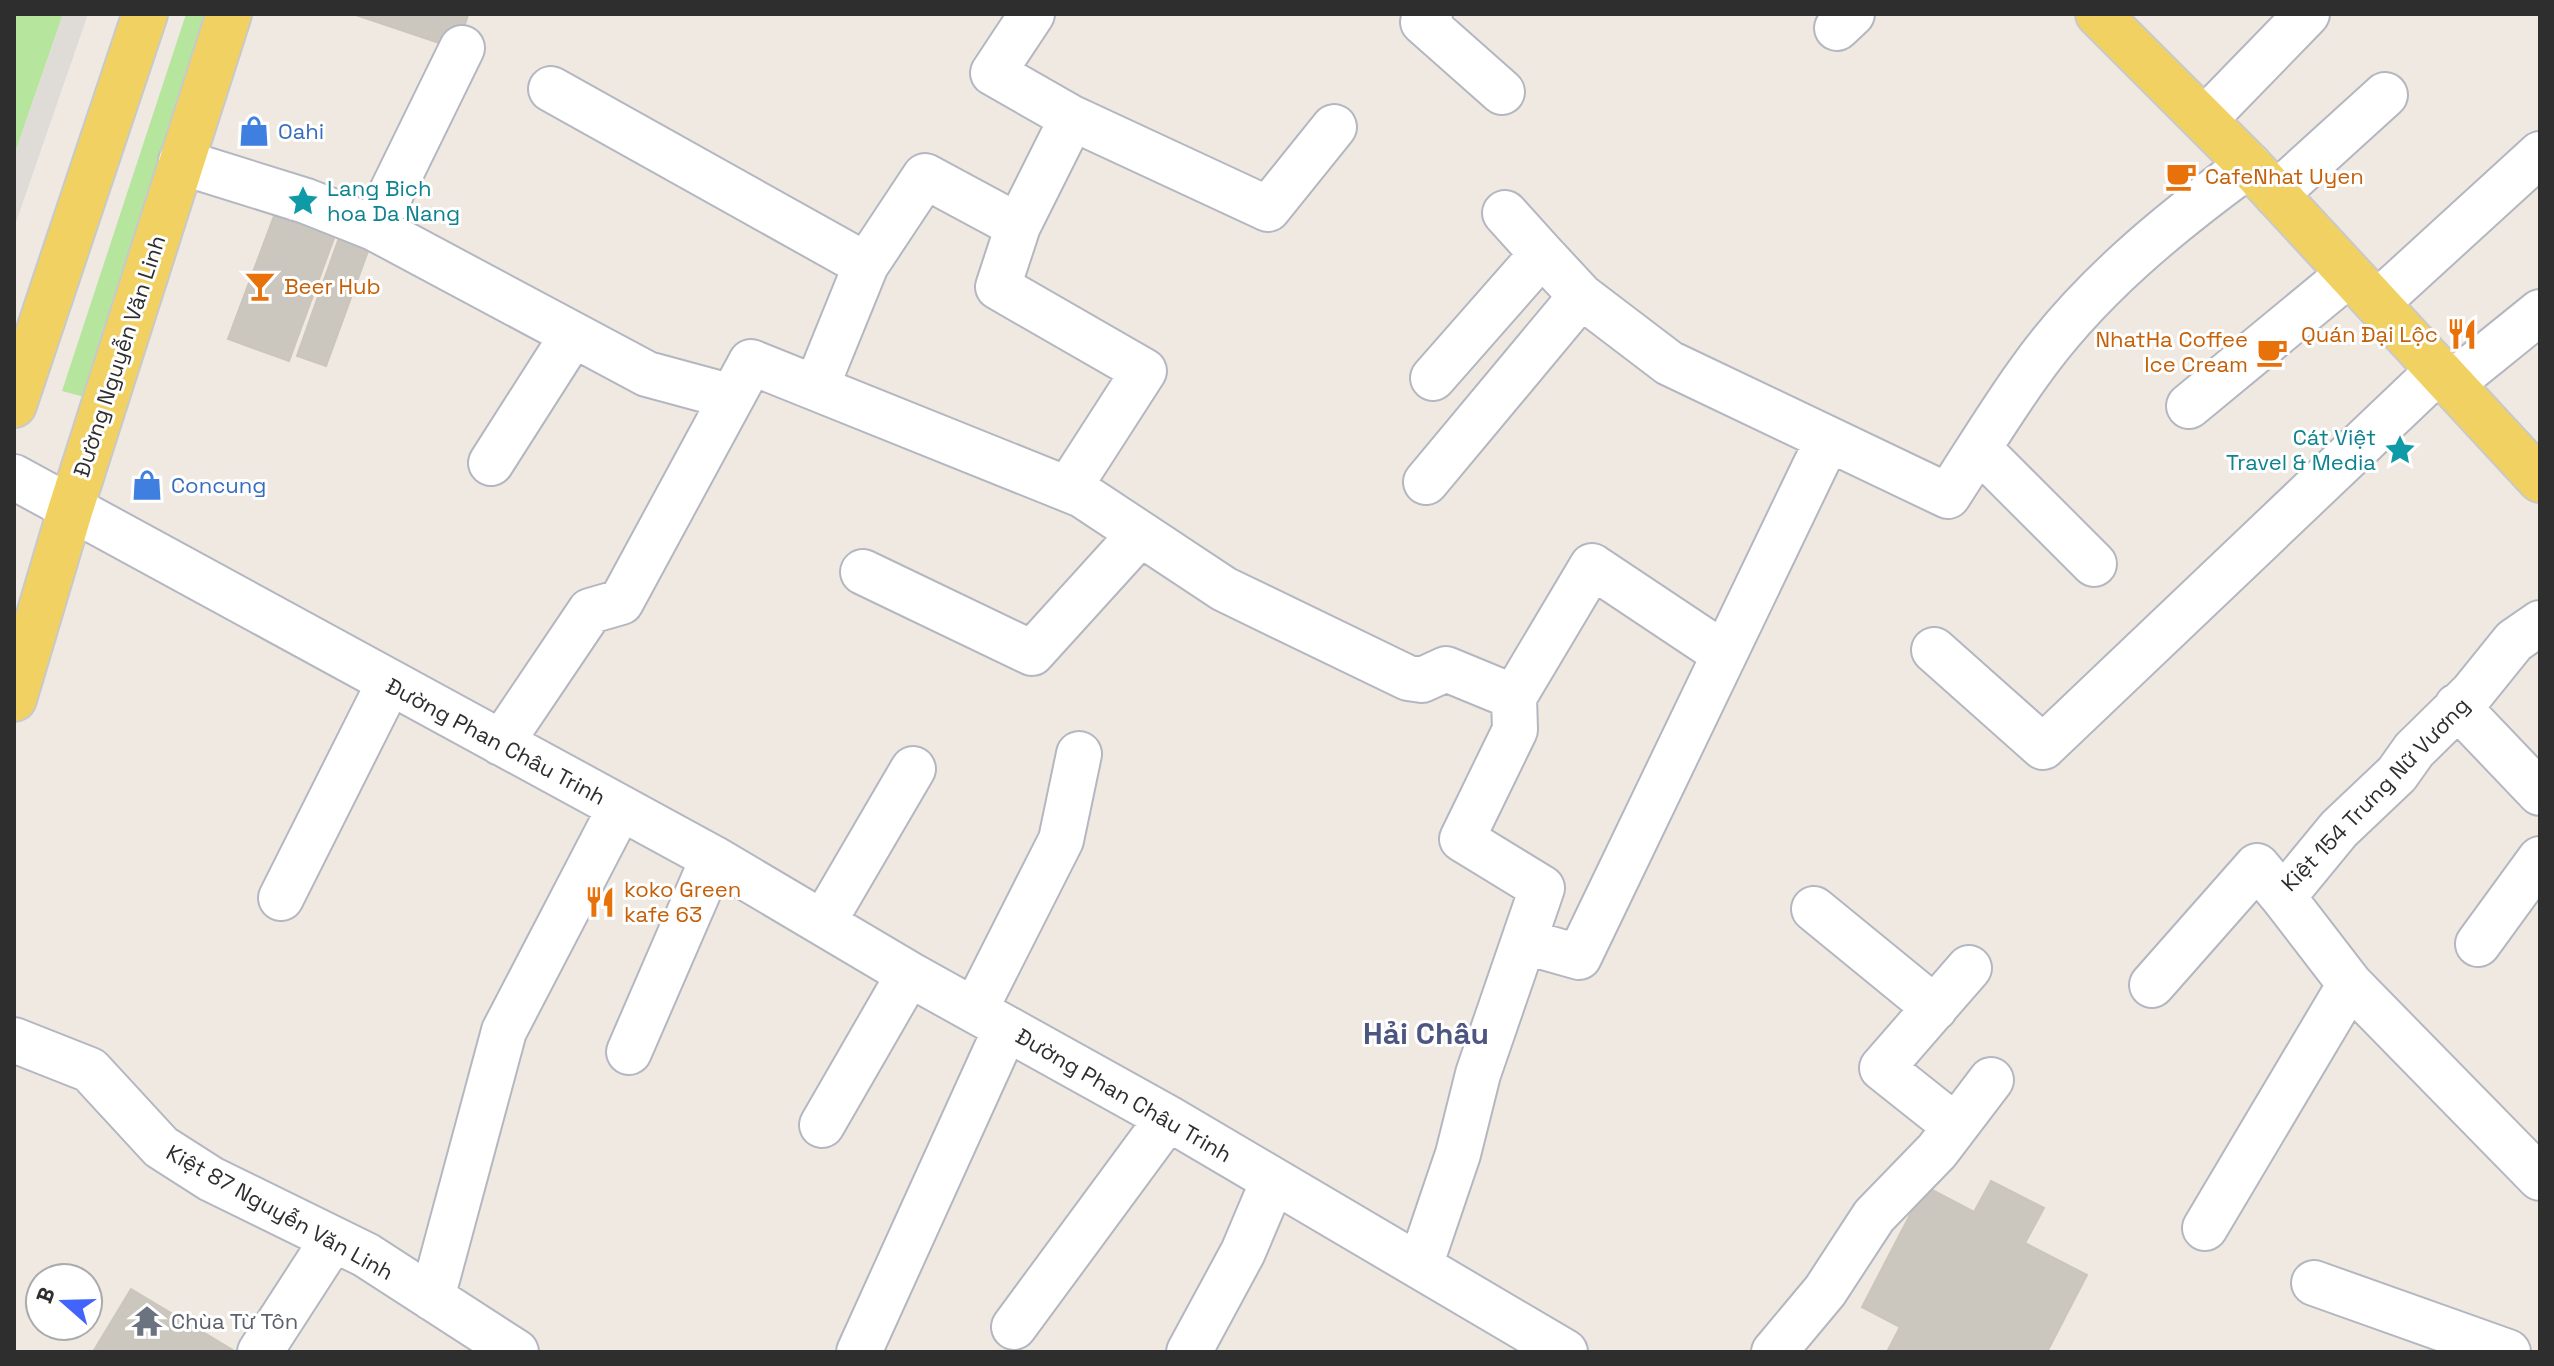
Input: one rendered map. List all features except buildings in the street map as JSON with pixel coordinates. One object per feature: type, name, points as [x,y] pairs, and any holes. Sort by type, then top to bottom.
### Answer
[{"type":"main road","points":[[14,405],[145,14]]},
{"type":"main road","name":"Đường Nguyễn Văn Linh","points":[[14,699],[70,511],[229,14]]},
{"type":"main road","points":[[2098,14],[2262,179],[2540,480]]},
{"type":"street","points":[[1032,14],[993,73],[1072,118],[1268,209],[1334,127]]},
{"type":"street","points":[[1430,14],[1423,22],[1502,92]]},
{"type":"street","points":[[2205,119],[2307,14]]},
{"type":"street","points":[[374,228],[462,48]]},
{"type":"street","points":[[551,89],[866,265]]},
{"type":"street","points":[[1505,213],[1581,296],[1669,363],[1948,496],[2029,371],[2105,283],[2195,204],[2262,179],[2385,95]]},
{"type":"street","points":[[1068,489],[1144,371],[998,287],[1018,226],[1072,118]]},
{"type":"street","points":[[2189,406],[2363,289],[2540,154]]},
{"type":"street","points":[[181,162],[306,201],[374,228],[647,374],[732,397]]},
{"type":"street","points":[[816,388],[866,265],[925,176],[1018,226]]},
{"type":"street","points":[[1433,378],[1542,254]]},
{"type":"street","points":[[1426,482],[1581,296]]},
{"type":"street","points":[[1934,650],[2043,747],[2445,377],[2540,312]]},
{"type":"street","points":[[491,463],[572,336]]},
{"type":"street","points":[[501,743],[590,611],[621,602],[751,362],[1068,489],[1224,589],[1408,678],[1422,680],[1446,669],[1514,697]]},
{"type":"street","points":[[1526,942],[1579,957],[1828,439]]},
{"type":"street","points":[[1979,449],[2094,564]]},
{"type":"street","name":"Đường Phan Châu Trinh","points":[[14,477],[70,511],[713,858],[909,974],[1168,1118],[1565,1352]]},
{"type":"street","points":[[863,572],[1032,653],[1140,534]]},
{"type":"street","points":[[1420,1266],[1458,1154],[1478,1074],[1526,942],[1542,888],[1462,839],[1515,730],[1514,697],[1592,566],[1724,654]]},
{"type":"street","name":"Kiệt 154 Trưng Nữ Vương","points":[[2152,985],[2257,866],[2283,897],[2339,829],[2397,774],[2432,730],[2514,641],[2540,623]]},
{"type":"street","points":[[281,898],[389,683]]},
{"type":"street","points":[[2457,706],[2540,793]]},
{"type":"street","points":[[859,1352],[1061,840],[1079,754]]},
{"type":"street","points":[[823,923],[913,769]]},
{"type":"street","points":[[432,1298],[504,1031],[620,808]]},
{"type":"street","points":[[629,1052],[713,858]]},
{"type":"street","points":[[2478,944],[2540,859]]},
{"type":"street","points":[[2283,897],[2350,984],[2540,1178]]},
{"type":"street","points":[[1814,909],[1935,1008]]},
{"type":"street","points":[[1955,1126],[1882,1068],[1969,968]]},
{"type":"street","points":[[822,1125],[909,974]]},
{"type":"street","points":[[2205,1228],[2350,984]]},
{"type":"street","name":"Kiệt 87 Nguyễn Văn Linh","points":[[14,1040],[90,1070],[161,1147],[211,1179],[366,1255],[516,1352]]},
{"type":"street","points":[[1774,1352],[1825,1291],[1874,1216],[1937,1151],[1991,1080]]},
{"type":"street","points":[[1014,1327],[1168,1118]]},
{"type":"street","points":[[1189,1352],[1243,1252],[1273,1181]]},
{"type":"street","points":[[260,1352],[333,1239]]},
{"type":"street","points":[[2314,1283],[2508,1352]]},
{"type":"green space","points":[[14,14],[63,14],[14,156]]},
{"type":"green space","points":[[186,14],[214,14],[88,398],[62,391]]},
{"type":"shaded area","points":[[63,14],[88,14],[14,228],[14,156]]},
{"type":"place","name":"Oahi","points":[[254,131]]},
{"type":"place","name":"CafeNhat Uyen","points":[[2181,176]]},
{"type":"place","name":"Lang Bich hoa Da Nang","points":[[303,201]]},
{"type":"place","name":"Beer Hub","points":[[260,286]]},
{"type":"place","name":"Quán Đại Lộc","points":[[2462,334]]},
{"type":"place","name":"NhatHa Coffee Ice Cream","points":[[2272,352]]},
{"type":"place","name":"Cát Việt Travel & Media","points":[[2400,450]]},
{"type":"place","name":"Concung","points":[[147,485]]},
{"type":"place","name":"koko Green kafe 63","points":[[600,902]]},
{"type":"place","name":"Chùa Từ Tôn","points":[[147,1321]]},
{"type":"district","name":"Hải Châu","points":[[1426,1034]]}]
